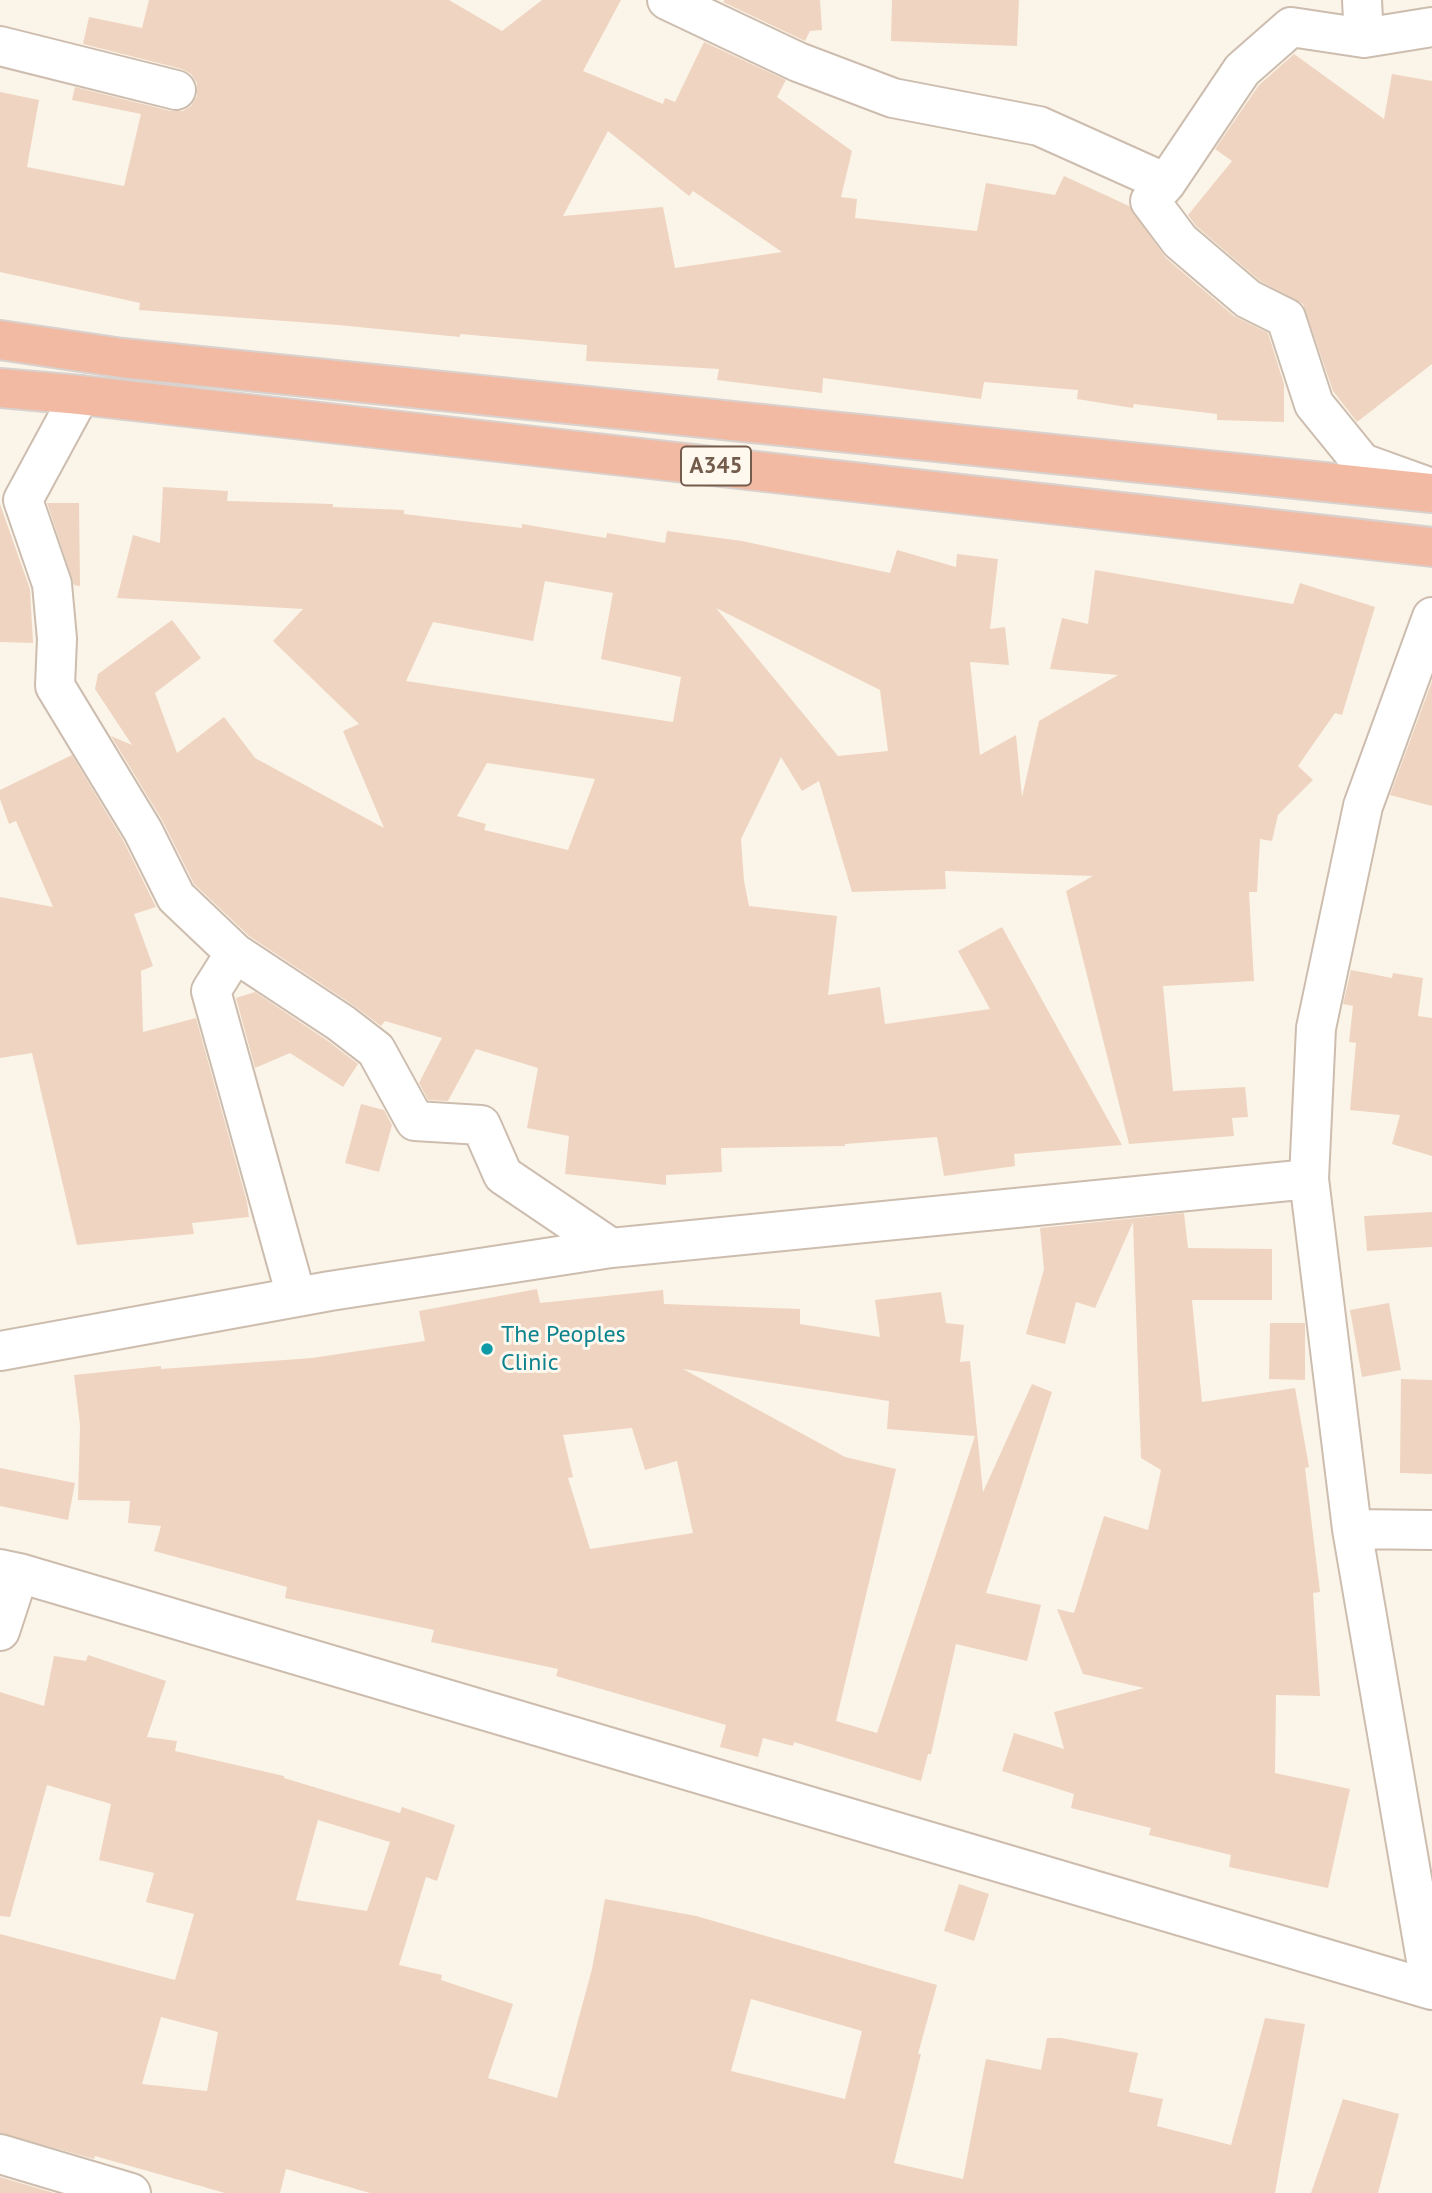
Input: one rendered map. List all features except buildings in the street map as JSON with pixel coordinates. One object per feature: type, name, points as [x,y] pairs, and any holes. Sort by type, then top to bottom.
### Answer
[{"type":"highway","name":"A345","points":[[0,340],[136,360],[1432,491]]},
{"type":"highway","name":"A345","points":[[0,388],[1432,547]]},
{"type":"street","points":[[667,0],[798,62],[893,98],[1040,126],[1166,183]]},
{"type":"street","points":[[1362,0],[1364,38]]},
{"type":"street","points":[[1432,27],[1364,38],[1291,27],[1242,70],[1166,183],[1150,201],[1180,241],[1248,299],[1286,318],[1314,404],[1362,463],[1432,491]]},
{"type":"street","points":[[0,46],[176,90]]},
{"type":"street","points":[[80,395],[23,500],[52,584],[57,639],[55,686],[143,831],[176,897],[235,953],[341,1023],[376,1050],[415,1121],[481,1125],[503,1175],[611,1248]]},
{"type":"street","points":[[0,1631],[10,1571],[1432,1989],[1352,1529],[1309,1179],[1316,1028],[1363,806],[1432,617]]},
{"type":"street","points":[[235,953],[211,991],[296,1296]]},
{"type":"street","points":[[0,1351],[296,1296],[611,1248],[1309,1179]]},
{"type":"street","points":[[1352,1529],[1432,1530]]},
{"type":"street","points":[[0,2154],[131,2193]]},
{"type":"place","name":"The Peoples Clinic","points":[[487,1349]]}]
